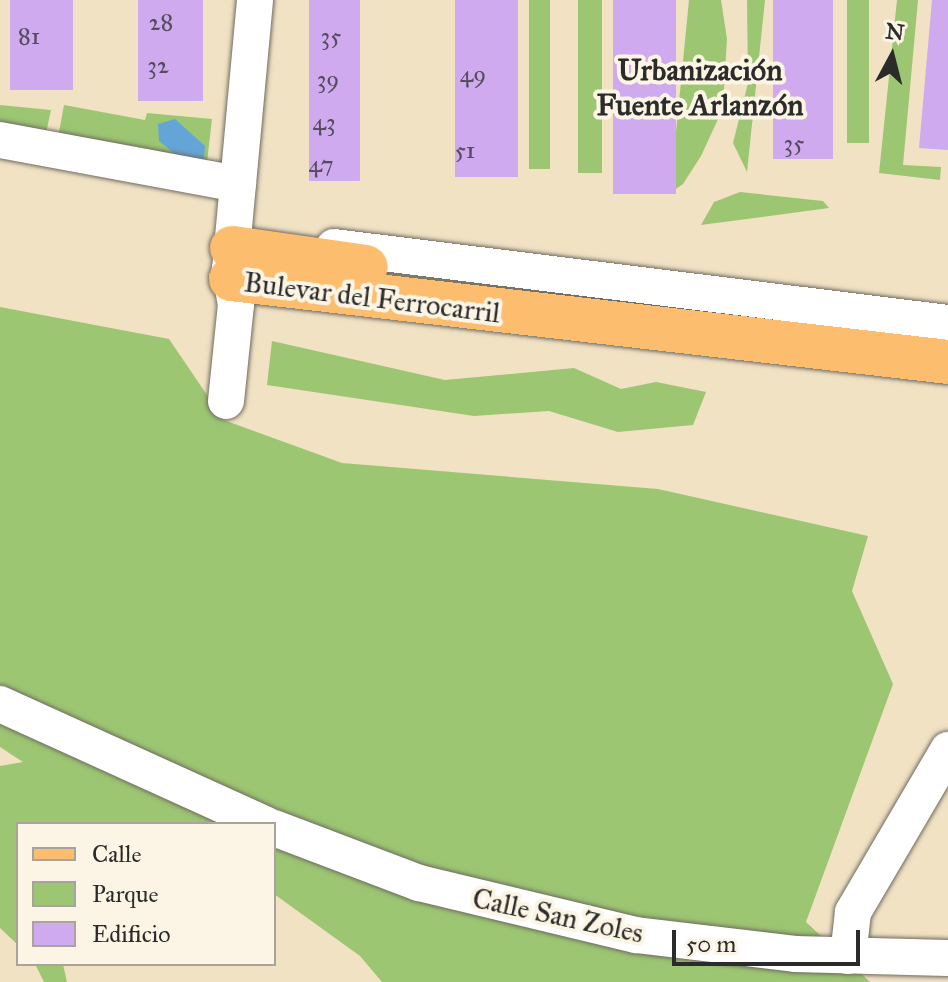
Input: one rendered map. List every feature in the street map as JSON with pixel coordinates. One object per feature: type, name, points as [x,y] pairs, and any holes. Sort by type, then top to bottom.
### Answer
[{"type":"main road","name":"Bulevar del Ferrocarril","points":[[232,254],[948,337]]},
{"type":"main road","name":"Bulevar del Ferrocarril","points":[[232,254],[948,362]]},
{"type":"street","points":[[226,401],[236,305],[232,254],[255,0]]},
{"type":"street","points":[[0,140],[238,184]]},
{"type":"street","name":"Bulevar del Ferrocarril","points":[[232,254],[690,295],[948,323]]},
{"type":"street","name":"Bulevar del Ferrocarril","points":[[232,254],[254,298],[948,375]]},
{"type":"street","points":[[0,704],[261,822]]},
{"type":"street","points":[[848,956],[853,912],[948,750]]},
{"type":"street","name":"Calle San Zoles","points":[[276,829],[419,883],[636,935],[848,956],[948,958]]},
{"type":"green space","points":[[529,0],[550,0],[550,169],[529,169]]},
{"type":"green space","points":[[578,0],[602,0],[602,173],[578,173]]},
{"type":"green space","points":[[689,0],[721,0],[727,39],[724,88],[719,117],[701,156],[683,184],[670,193]]},
{"type":"green space","points":[[747,0],[765,0],[747,172],[733,143],[748,83]]},
{"type":"green space","points":[[847,0],[869,0],[869,143],[847,143]]},
{"type":"green space","points":[[897,0],[918,0],[903,165],[941,167],[940,180],[879,173]]},
{"type":"green space","points":[[0,105],[51,110],[45,138],[0,128]]},
{"type":"green space","points":[[64,105],[145,120],[147,113],[212,119],[206,171],[57,143]]},
{"type":"green space","points":[[740,192],[823,201],[829,208],[701,225],[714,202]]},
{"type":"green space","points":[[0,307],[169,339],[224,420],[342,463],[658,489],[868,536],[852,591],[893,684],[806,922],[870,982],[382,982],[360,956],[276,895],[276,822],[16,822],[16,943],[0,928],[0,766],[23,762],[0,747]]},
{"type":"green space","points":[[272,341],[445,380],[574,368],[621,389],[656,382],[706,392],[693,425],[618,432],[549,411],[474,416],[267,385]]},
{"type":"green space","points":[[36,966],[63,966],[67,982],[44,982]]},
{"type":"water","points":[[175,119],[205,146],[204,159],[180,158],[159,141],[158,124]]},
{"type":"building","points":[[10,0],[73,0],[73,90],[10,90]]},
{"type":"building","points":[[138,0],[203,0],[203,101],[138,101]]},
{"type":"building","points":[[309,0],[360,0],[360,181],[309,181]]},
{"type":"building","points":[[455,0],[518,0],[518,177],[455,177]]},
{"type":"building","points":[[613,0],[676,0],[676,194],[613,194]]},
{"type":"building","points":[[773,0],[833,0],[833,159],[773,159]]},
{"type":"building","points":[[932,0],[948,0],[948,150],[919,148]]},
{"type":"district","name":"Urbanización Fuente Arlanzón","points":[[700,87]]}]
